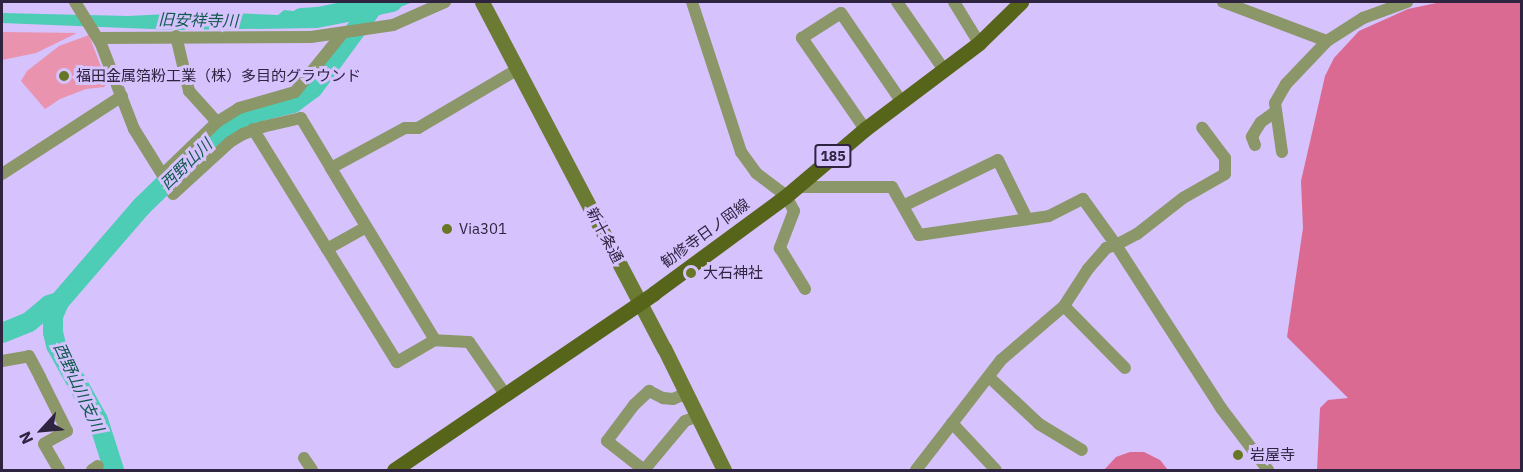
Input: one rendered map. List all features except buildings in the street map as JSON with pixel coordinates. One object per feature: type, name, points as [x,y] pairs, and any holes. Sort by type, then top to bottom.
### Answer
[{"type":"main road","name":"新十条通","points":[[482,2],[687,393],[724,471]]},
{"type":"main road","name":"勧修寺日ノ岡線","points":[[394,471],[639,301],[792,191],[865,129],[979,43],[1020,2]]},
{"type":"street","points":[[95,34],[311,37],[393,25],[445,2]]},
{"type":"street","points":[[692,2],[741,152],[756,173],[792,191],[892,187],[905,205],[919,235],[1049,216],[1083,198],[1221,408],[1268,471]]},
{"type":"street","points":[[897,2],[944,70]]},
{"type":"street","points":[[954,2],[979,43]]},
{"type":"street","points":[[1223,2],[1327,40]]},
{"type":"street","points":[[1282,152],[1275,104],[1286,84],[1327,40],[1363,18],[1407,2]]},
{"type":"street","points":[[77,4],[95,34],[134,129],[173,192],[230,142],[253,129],[301,118],[435,340]]},
{"type":"street","points":[[865,129],[802,38],[841,13],[901,101]]},
{"type":"street","points":[[164,176],[217,122],[239,108],[295,92],[343,33]]},
{"type":"street","points":[[176,36],[189,91],[217,122]]},
{"type":"street","points":[[330,168],[405,128],[418,128],[518,69]]},
{"type":"street","points":[[2,174],[122,96]]},
{"type":"street","points":[[1255,145],[1252,137],[1254,133],[1261,122],[1275,112]]},
{"type":"street","points":[[915,471],[1001,360],[1064,306],[1106,248],[1137,234],[1184,198],[1225,174],[1225,158],[1202,128]]},
{"type":"street","points":[[253,129],[397,362],[435,340],[469,342],[505,394]]},
{"type":"street","points":[[905,205],[998,160],[1027,219]]},
{"type":"street","points":[[792,191],[794,210],[780,248],[805,289]]},
{"type":"street","points":[[327,249],[366,227]]},
{"type":"street","points":[[1064,306],[1125,368]]},
{"type":"street","points":[[2,361],[30,356],[67,431],[44,444],[58,471]]},
{"type":"street","points":[[989,377],[1039,424],[1082,450]]},
{"type":"street","points":[[687,393],[673,399],[663,399],[649,391],[634,405],[607,441],[644,471],[685,421],[698,416]]},
{"type":"street","points":[[952,423],[996,471]]},
{"type":"street","points":[[304,458],[312,471]]},
{"type":"shaded area","points":[[1441,2],[1521,2],[1521,470],[1317,470],[1320,408],[1328,400],[1348,398],[1287,337],[1303,228],[1301,181],[1325,76],[1334,58],[1359,31],[1408,9]]},
{"type":"shaded area","points":[[2,32],[77,33],[36,53],[2,60]]},
{"type":"shaded area","name":"福田金属箔粉工業（株）多目的グラウンド","points":[[89,35],[107,83],[104,87],[86,89],[60,99],[45,109],[21,81],[27,71],[59,46]]},
{"type":"shaded area","points":[[1130,452],[1144,452],[1160,460],[1168,470],[1104,470],[1116,457]]},
{"type":"water","points":[[384,2],[413,2],[374,17],[317,28],[177,30],[2,23],[2,13],[128,16],[209,12],[278,15],[284,10],[301,12],[305,18],[363,12]]},
{"type":"waterway","name":"旧安祥寺川","points":[[301,18],[318,17],[392,2]]},
{"type":"waterway","name":"西野山川","points":[[2,333],[29,322],[49,305],[59,302],[142,206],[218,132],[253,113],[293,103],[313,88],[374,5]]},
{"type":"waterway","name":"西野山川支川","points":[[59,302],[53,316],[56,345],[98,420],[114,470]]},
{"type":"place","name":"福田金属箔粉工業（株）多目的グラウンド","points":[[64,76]]},
{"type":"place","name":"Via301","points":[[447,229]]},
{"type":"place","name":"大石神社","points":[[691,273]]},
{"type":"place","name":"岩屋寺","points":[[1238,455]]}]
